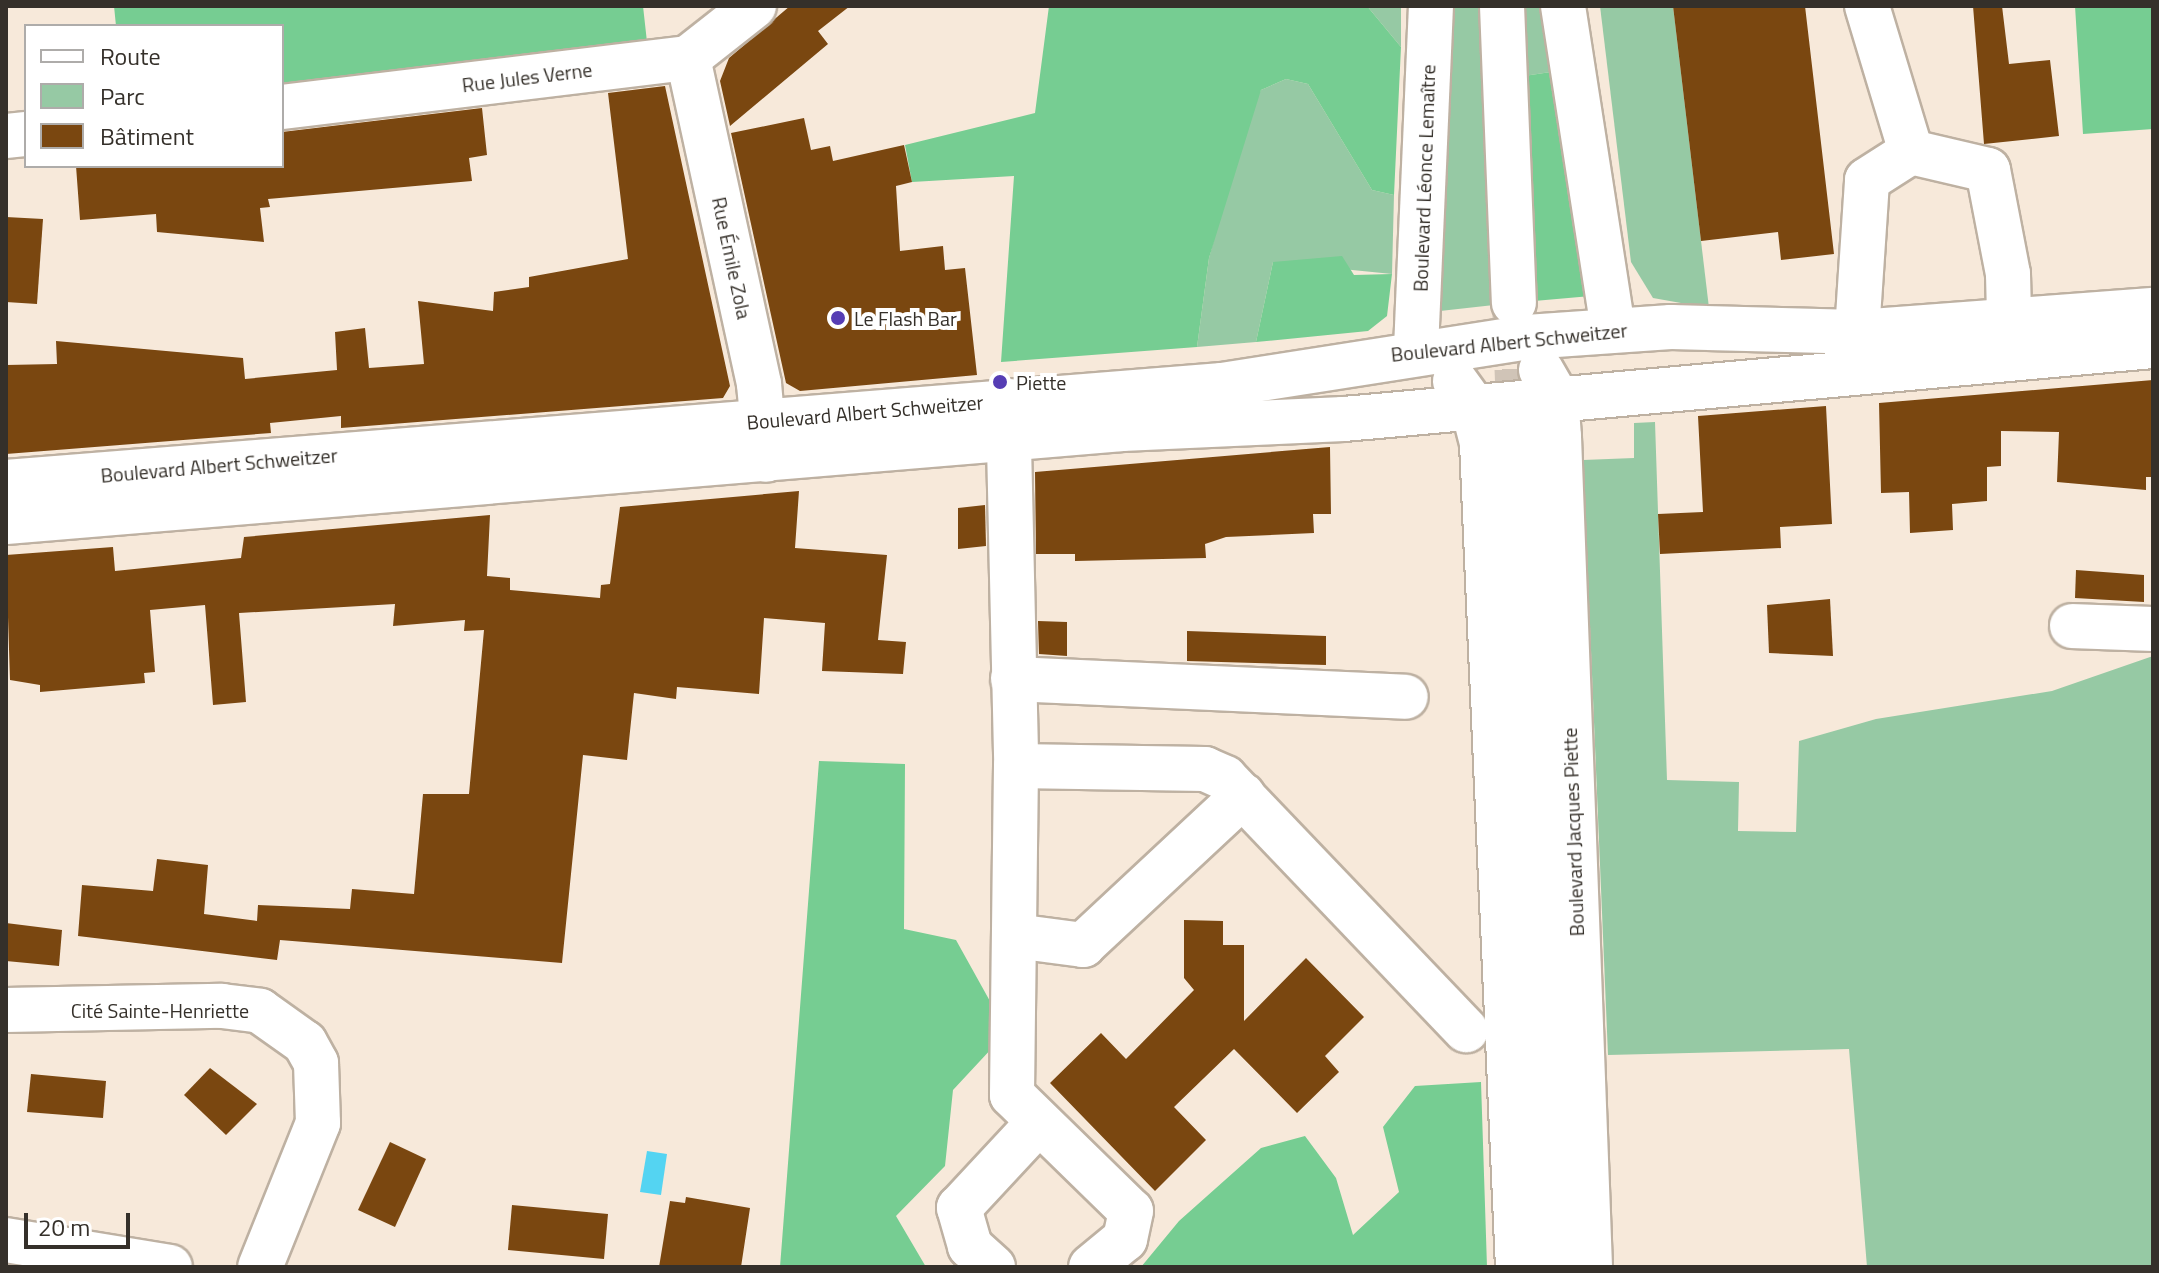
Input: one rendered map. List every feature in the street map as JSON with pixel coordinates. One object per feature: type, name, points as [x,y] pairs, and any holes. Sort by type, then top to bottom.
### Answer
[{"type":"main road","points":[[688,58],[754,6]]},
{"type":"main road","name":"Boulevard Léonce Lemaître","points":[[1431,6],[1444,376]]},
{"type":"main road","points":[[1502,6],[1560,353]]},
{"type":"main road","points":[[1560,353],[1563,6]]},
{"type":"main road","points":[[1867,6],[1911,152]]},
{"type":"main road","name":"Rue Jules Verne","points":[[284,107],[688,58]]},
{"type":"main road","name":"Rue Émile Zola","points":[[688,58],[764,440]]},
{"type":"main road","points":[[1857,332],[1867,222],[1867,180],[1911,152],[1988,170],[2008,274],[2009,339]]},
{"type":"main road","name":"Boulevard Albert Schweitzer","points":[[6,522],[764,440],[1009,419],[1222,385],[1444,376],[1560,353],[2009,339],[2153,310]]},
{"type":"main road","name":"Boulevard Albert Schweitzer","points":[[1009,419],[1171,427],[1211,413],[1444,376],[1560,353],[1857,332],[2153,346]]},
{"type":"main road","name":"Boulevard Jacques Piette","points":[[1560,353],[1590,1267]]},
{"type":"main road","points":[[1444,376],[1483,464],[1518,1267]]},
{"type":"main road","points":[[1009,419],[1016,766],[1012,1095],[1036,1125],[1131,1211],[1125,1239],[1091,1267]]},
{"type":"main road","points":[[1519,431],[1554,1267]]},
{"type":"main road","name":"Boulevard Albert Schweitzer","points":[[6,482],[764,440]]},
{"type":"main road","points":[[2072,626],[2153,629]]},
{"type":"main road","points":[[1013,679],[1406,697]]},
{"type":"main road","points":[[1016,766],[1205,769],[1243,796],[1466,1030]]},
{"type":"main road","points":[[1015,936],[1083,945],[1243,796]]},
{"type":"main road","name":"Cité Sainte-Henriette","points":[[6,1010],[222,1006],[260,1011],[305,1043],[316,1063],[318,1123],[260,1267]]},
{"type":"main road","points":[[993,1267],[970,1246],[959,1208],[1036,1125]]},
{"type":"main road","points":[[6,1240],[170,1267]]},
{"type":"green space","points":[[114,6],[643,6],[647,42],[284,85],[284,24],[116,24]]},
{"type":"green space","points":[[1049,6],[1367,6],[1401,47],[1394,195],[1372,190],[1308,84],[1286,79],[1261,90],[1209,258],[1197,347],[1001,362],[1014,176],[912,182],[905,145],[1035,113]]},
{"type":"green space","points":[[1367,6],[1401,6],[1401,47]]},
{"type":"green space","points":[[1443,6],[1483,6],[1494,305],[1431,312]]},
{"type":"green space","points":[[1521,6],[1556,6],[1564,70],[1524,76]]},
{"type":"green space","points":[[1600,6],[1673,6],[1709,308],[1653,298],[1631,262]]},
{"type":"green space","points":[[2075,6],[2153,6],[2153,129],[2083,134]]},
{"type":"green space","points":[[1564,70],[1591,296],[1534,301],[1524,76]]},
{"type":"green space","points":[[1286,79],[1308,84],[1372,190],[1394,195],[1392,274],[1273,262],[1256,342],[1197,347],[1209,258],[1248,114],[1261,90]]},
{"type":"green space","points":[[1342,256],[1354,275],[1392,274],[1387,316],[1368,331],[1256,342],[1273,262]]},
{"type":"green space","points":[[1655,422],[1667,780],[1739,782],[1738,831],[1796,832],[1799,741],[1876,719],[2052,691],[2153,656],[2153,1267],[1867,1267],[1849,1049],[1608,1055],[1583,460],[1634,458],[1634,423]]},
{"type":"green space","points":[[819,761],[905,764],[904,929],[956,940],[991,1003],[993,1047],[953,1090],[945,1166],[896,1216],[926,1267],[780,1267]]},
{"type":"green space","points":[[1481,1082],[1487,1267],[1141,1267],[1179,1221],[1261,1148],[1305,1136],[1336,1178],[1353,1235],[1399,1192],[1383,1127],[1415,1086]]},
{"type":"water","points":[[647,1151],[667,1154],[661,1195],[640,1192]]},
{"type":"building","points":[[790,6],[850,6],[818,31],[828,44],[730,126],[720,81],[729,58]]},
{"type":"building","points":[[1673,6],[1805,6],[1834,254],[1781,260],[1778,232],[1701,241]]},
{"type":"building","points":[[1973,6],[2002,6],[2009,64],[2050,60],[2059,136],[1984,144]]},
{"type":"building","points":[[665,86],[730,386],[723,398],[341,428],[341,416],[270,423],[271,433],[6,454],[6,365],[57,364],[56,341],[243,358],[245,379],[337,370],[335,332],[365,328],[369,368],[424,364],[418,301],[493,311],[494,292],[529,287],[529,277],[628,259],[608,93]]},
{"type":"building","points":[[482,108],[487,155],[469,158],[472,181],[268,199],[270,207],[260,208],[264,242],[157,232],[156,214],[80,220],[76,168],[284,168],[284,132]]},
{"type":"building","points":[[804,118],[811,150],[830,146],[833,161],[904,145],[912,182],[896,186],[900,251],[943,246],[945,270],[965,268],[977,375],[800,391],[786,383],[731,133]]},
{"type":"building","points":[[6,217],[43,219],[37,304],[6,302]]},
{"type":"building","points":[[2153,380],[2153,477],[2146,477],[2146,490],[2057,482],[2059,432],[2001,431],[2001,466],[1987,467],[1987,501],[1952,504],[1953,530],[1910,533],[1909,492],[1881,493],[1879,403]]},
{"type":"building","points":[[1826,406],[1832,524],[1780,527],[1781,548],[1660,554],[1658,514],[1703,512],[1698,416]]},
{"type":"building","points":[[1330,447],[1331,514],[1313,514],[1314,533],[1226,537],[1205,544],[1206,558],[1075,561],[1075,554],[1036,554],[1035,472]]},
{"type":"building","points":[[799,491],[795,548],[887,555],[878,640],[906,642],[903,674],[822,671],[825,623],[764,618],[759,694],[677,687],[676,699],[634,693],[627,760],[583,755],[562,963],[280,940],[277,960],[78,936],[82,885],[153,891],[157,859],[208,865],[204,914],[257,921],[258,905],[350,909],[352,889],[414,894],[423,794],[469,794],[484,630],[464,631],[465,620],[393,626],[395,604],[239,613],[246,702],[213,705],[205,605],[150,610],[155,672],[144,673],[145,683],[40,692],[40,685],[10,680],[6,555],[113,547],[115,571],[241,558],[244,537],[490,515],[487,576],[510,578],[510,590],[600,598],[601,585],[610,584],[620,507]]},
{"type":"building","points":[[985,505],[986,546],[958,549],[958,508]]},
{"type":"building","points":[[2076,570],[2144,575],[2144,602],[2075,598]]},
{"type":"building","points":[[1830,599],[1833,656],[1769,653],[1767,605]]},
{"type":"building","points":[[1038,621],[1067,622],[1067,656],[1039,654]]},
{"type":"building","points":[[1187,631],[1326,636],[1326,665],[1187,661]]},
{"type":"building","points":[[1184,920],[1223,921],[1223,945],[1244,945],[1244,1021],[1306,958],[1364,1017],[1325,1056],[1339,1072],[1297,1113],[1234,1049],[1174,1107],[1206,1140],[1155,1191],[1050,1083],[1101,1033],[1126,1059],[1194,990],[1184,978]]},
{"type":"building","points":[[6,923],[62,930],[59,966],[6,961]]},
{"type":"building","points":[[210,1068],[257,1104],[226,1135],[184,1095]]},
{"type":"building","points":[[31,1074],[106,1081],[103,1118],[27,1112]]},
{"type":"building","points":[[390,1142],[426,1159],[395,1227],[358,1210]]},
{"type":"building","points":[[686,1197],[750,1208],[741,1267],[659,1267],[670,1201],[685,1203]]},
{"type":"building","points":[[512,1205],[608,1214],[604,1259],[508,1250]]},
{"type":"tunnel","points":[[1514,303],[1519,431]]},
{"type":"place","name":"Le Flash Bar","points":[[838,318]]},
{"type":"place","name":"Piette","points":[[1000,382]]}]
